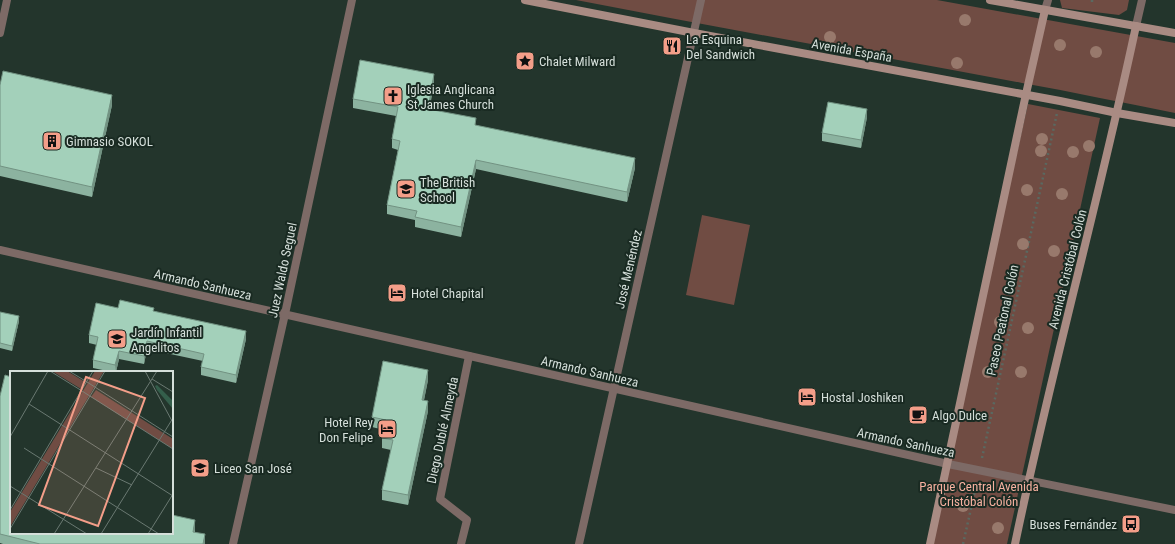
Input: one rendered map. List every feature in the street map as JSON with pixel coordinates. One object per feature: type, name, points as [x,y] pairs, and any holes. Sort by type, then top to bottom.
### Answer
[{"type":"main road","name":"Avenida España","points":[[524,0],[694,34],[1026,94],[1117,113],[1175,123]]},
{"type":"main road","points":[[990,0],[1175,33]]},
{"type":"main road","points":[[930,544],[1045,10]]},
{"type":"main road","name":"Avenida Cristóbal Colón","points":[[1015,544],[1028,481],[1117,113],[1136,26]]},
{"type":"street","points":[[0,33],[7,0]]},
{"type":"street","name":"Juez Waldo Seguel","points":[[233,544],[285,314],[352,0]]},
{"type":"street","name":"José Menéndez","points":[[579,544],[701,0]]},
{"type":"street","points":[[1045,10],[1048,0]]},
{"type":"street","name":"Avenida Cristóbal Colón","points":[[1136,26],[1142,0]]},
{"type":"street","name":"Armando Sanhueza","points":[[0,250],[948,464],[1175,510]]},
{"type":"street","name":"Diego Dublé Almeyda","points":[[461,544],[467,520],[440,498],[469,356]]},
{"type":"path","name":"Paseo Peatonal Colón","points":[[963,544],[1060,101]]},
{"type":"green space","points":[[576,0],[937,0],[1175,43],[1175,113],[1041,86]]},
{"type":"green space","points":[[1060,0],[1129,0],[1127,10],[1119,15],[1062,8]]},
{"type":"green space","name":"Parque Central Avenida Cristóbal Colón","points":[[1028,104],[1100,118],[1007,544],[929,544]]},
{"type":"green space","points":[[702,215],[750,225],[734,305],[686,295]]},
{"type":"building","points":[[360,60],[434,74],[428,109],[476,118],[475,125],[635,158],[627,192],[476,160],[461,227],[415,217],[417,211],[387,205],[400,141],[392,139],[398,107],[353,99]]},
{"type":"building","name":"Gimnasio SOKOL","points":[[3,71],[112,95],[92,187],[0,166],[0,85]]},
{"type":"building","points":[[828,102],[867,109],[861,140],[822,133]]},
{"type":"building","points":[[120,300],[154,308],[153,311],[246,331],[236,375],[201,367],[204,354],[147,341],[144,356],[119,351],[115,365],[93,360],[98,337],[89,335],[96,303],[118,308]]},
{"type":"building","points":[[0,312],[19,316],[12,346],[0,343]]},
{"type":"building","points":[[383,361],[428,370],[422,400],[428,401],[408,495],[382,490],[393,440],[382,438],[386,420],[372,417]]},
{"type":"building","points":[[5,375],[10,377],[10,534],[173,534],[173,515],[195,520],[193,532],[205,534],[203,544],[40,544],[0,534],[0,396]]},
{"type":"place","name":"La Esquina Del Sandwich","points":[[672,46]]},
{"type":"place","name":"Chalet Milward","points":[[525,61]]},
{"type":"place","name":"Iglesia Anglicana St James Church","points":[[393,96]]},
{"type":"place","name":"Gimnasio SOKOL","points":[[52,141]]},
{"type":"place","name":"The British School","points":[[406,189]]},
{"type":"place","name":"Hotel Chapital","points":[[397,293]]},
{"type":"place","name":"Jardín Infantil Angelitos","points":[[117,339]]},
{"type":"place","name":"Hostal Joshiken","points":[[807,397]]},
{"type":"place","name":"Algo Dulce","points":[[918,415]]},
{"type":"place","name":"Hotel Rey Don Felipe","points":[[387,429]]},
{"type":"place","name":"Liceo San José","points":[[200,468]]},
{"type":"place","name":"Buses Fernández","points":[[1131,524]]}]
